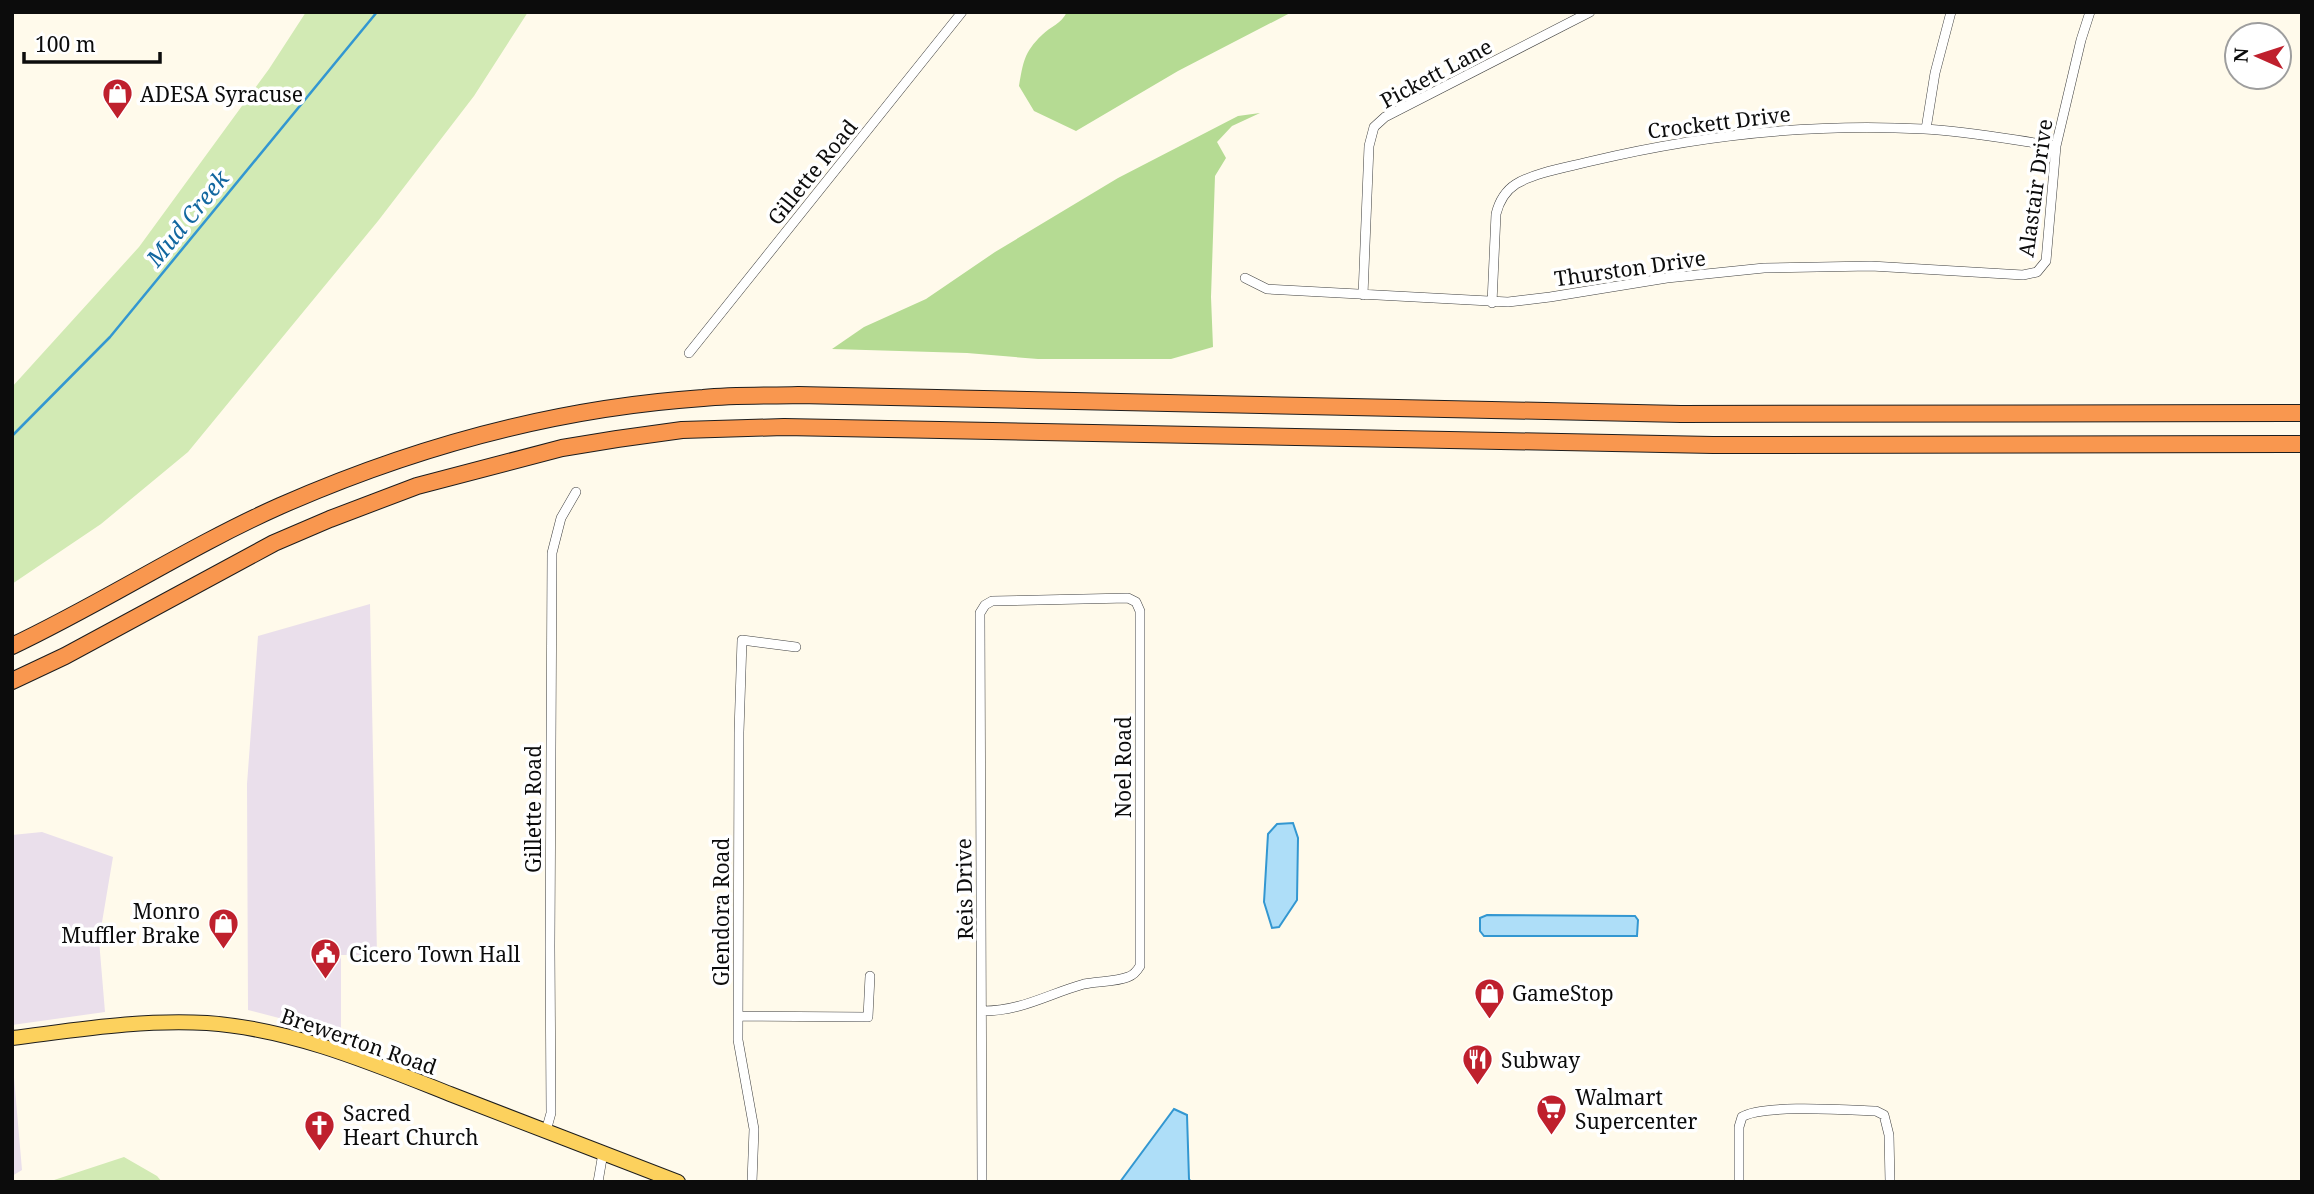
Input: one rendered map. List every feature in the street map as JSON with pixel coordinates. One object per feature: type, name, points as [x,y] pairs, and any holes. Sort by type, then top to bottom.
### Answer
[{"type":"highway","points":[[12,646],[277,507],[352,476],[436,447],[530,422],[586,412],[703,398],[825,395],[1681,414],[2302,413]]},
{"type":"highway","points":[[12,681],[65,656],[274,543],[417,486],[562,448],[682,430],[797,427],[1713,445],[2302,444]]},
{"type":"main road","name":"Brewerton Road","points":[[12,1038],[155,1022],[206,1023],[281,1034],[322,1046],[678,1182]]},
{"type":"street","name":"Gillette Road","points":[[689,353],[962,12]]},
{"type":"street","name":"Pickett Lane","points":[[1363,296],[1369,146],[1374,127],[1385,117],[1590,12]]},
{"type":"street","points":[[1926,129],[1935,73],[1951,12]]},
{"type":"street","name":"Alastair Drive","points":[[2024,275],[2037,272],[2046,261],[2056,146],[2090,12]]},
{"type":"street","name":"Crockett Drive","points":[[1492,303],[1496,214],[1499,203],[1508,190],[1525,180],[1619,155],[1728,135],[1783,130],[1926,129],[2056,146]]},
{"type":"street","name":"Thurston Drive","points":[[1245,278],[1267,289],[1492,303],[1550,298],[1667,278],[1764,268],[1871,266],[2024,275]]},
{"type":"street","name":"Gillette Road","points":[[546,1131],[551,1113],[552,553],[561,517],[576,492]]},
{"type":"street","name":"Noel Road","points":[[983,1011],[1009,1009],[1039,1002],[1081,985],[1128,977],[1136,973],[1141,955],[1140,611],[1136,602],[1115,597],[992,601]]},
{"type":"street","name":"Reis Drive","points":[[982,1182],[980,619],[985,605],[992,601]]},
{"type":"street","name":"Glendora Road","points":[[752,1182],[754,1129],[738,1040],[742,640],[796,647]]},
{"type":"street","points":[[738,1016],[868,1017],[870,976]]},
{"type":"street","points":[[1739,1182],[1739,1127],[1742,1118],[1757,1111],[1812,1110],[1875,1111],[1884,1116],[1889,1135],[1890,1182]]},
{"type":"street","points":[[598,1182],[603,1153]]},
{"type":"shaded area","points":[[370,604],[377,955],[341,955],[341,1034],[248,1010],[247,784],[258,636]]},
{"type":"shaded area","points":[[42,832],[113,857],[99,940],[105,1012],[12,1025],[12,835]]},
{"type":"shaded area","points":[[12,1054],[22,1170],[12,1176]]},
{"type":"green space","points":[[306,12],[528,12],[474,96],[378,221],[188,452],[101,524],[12,584],[12,387],[139,247],[269,69]]},
{"type":"green space","points":[[1067,12],[1292,12],[1178,71],[1076,131],[1034,111],[1019,86],[1023,64],[1031,47]]},
{"type":"green space","points":[[1260,113],[1232,126],[1217,142],[1226,158],[1215,176],[1211,297],[1213,347],[1171,359],[1038,359],[967,353],[832,349],[864,327],[926,299],[995,252],[1118,178],[1238,116]]},
{"type":"green space","points":[[124,1157],[157,1176],[162,1182],[48,1182]]},
{"type":"water","points":[[1293,823],[1298,838],[1297,900],[1279,927],[1272,928],[1264,902],[1268,834],[1277,824]]},
{"type":"water","points":[[1487,915],[1635,916],[1638,920],[1637,936],[1484,936],[1480,931],[1480,918]]},
{"type":"water","points":[[1174,1109],[1187,1115],[1191,1182],[1120,1182]]},
{"type":"waterway","name":"Mud Creek","points":[[12,436],[110,337],[377,12]]},
{"type":"place","name":"ADESA Syracuse","points":[[117,121]]},
{"type":"place","name":"Monro Muffler Brake","points":[[223,950]]},
{"type":"place","name":"Cicero Town Hall","points":[[326,981]]},
{"type":"place","name":"GameStop","points":[[1489,1020]]},
{"type":"place","name":"Subway","points":[[1478,1087]]},
{"type":"place","name":"Walmart Supercenter","points":[[1552,1136]]},
{"type":"place","name":"Sacred Heart Church","points":[[320,1152]]}]
